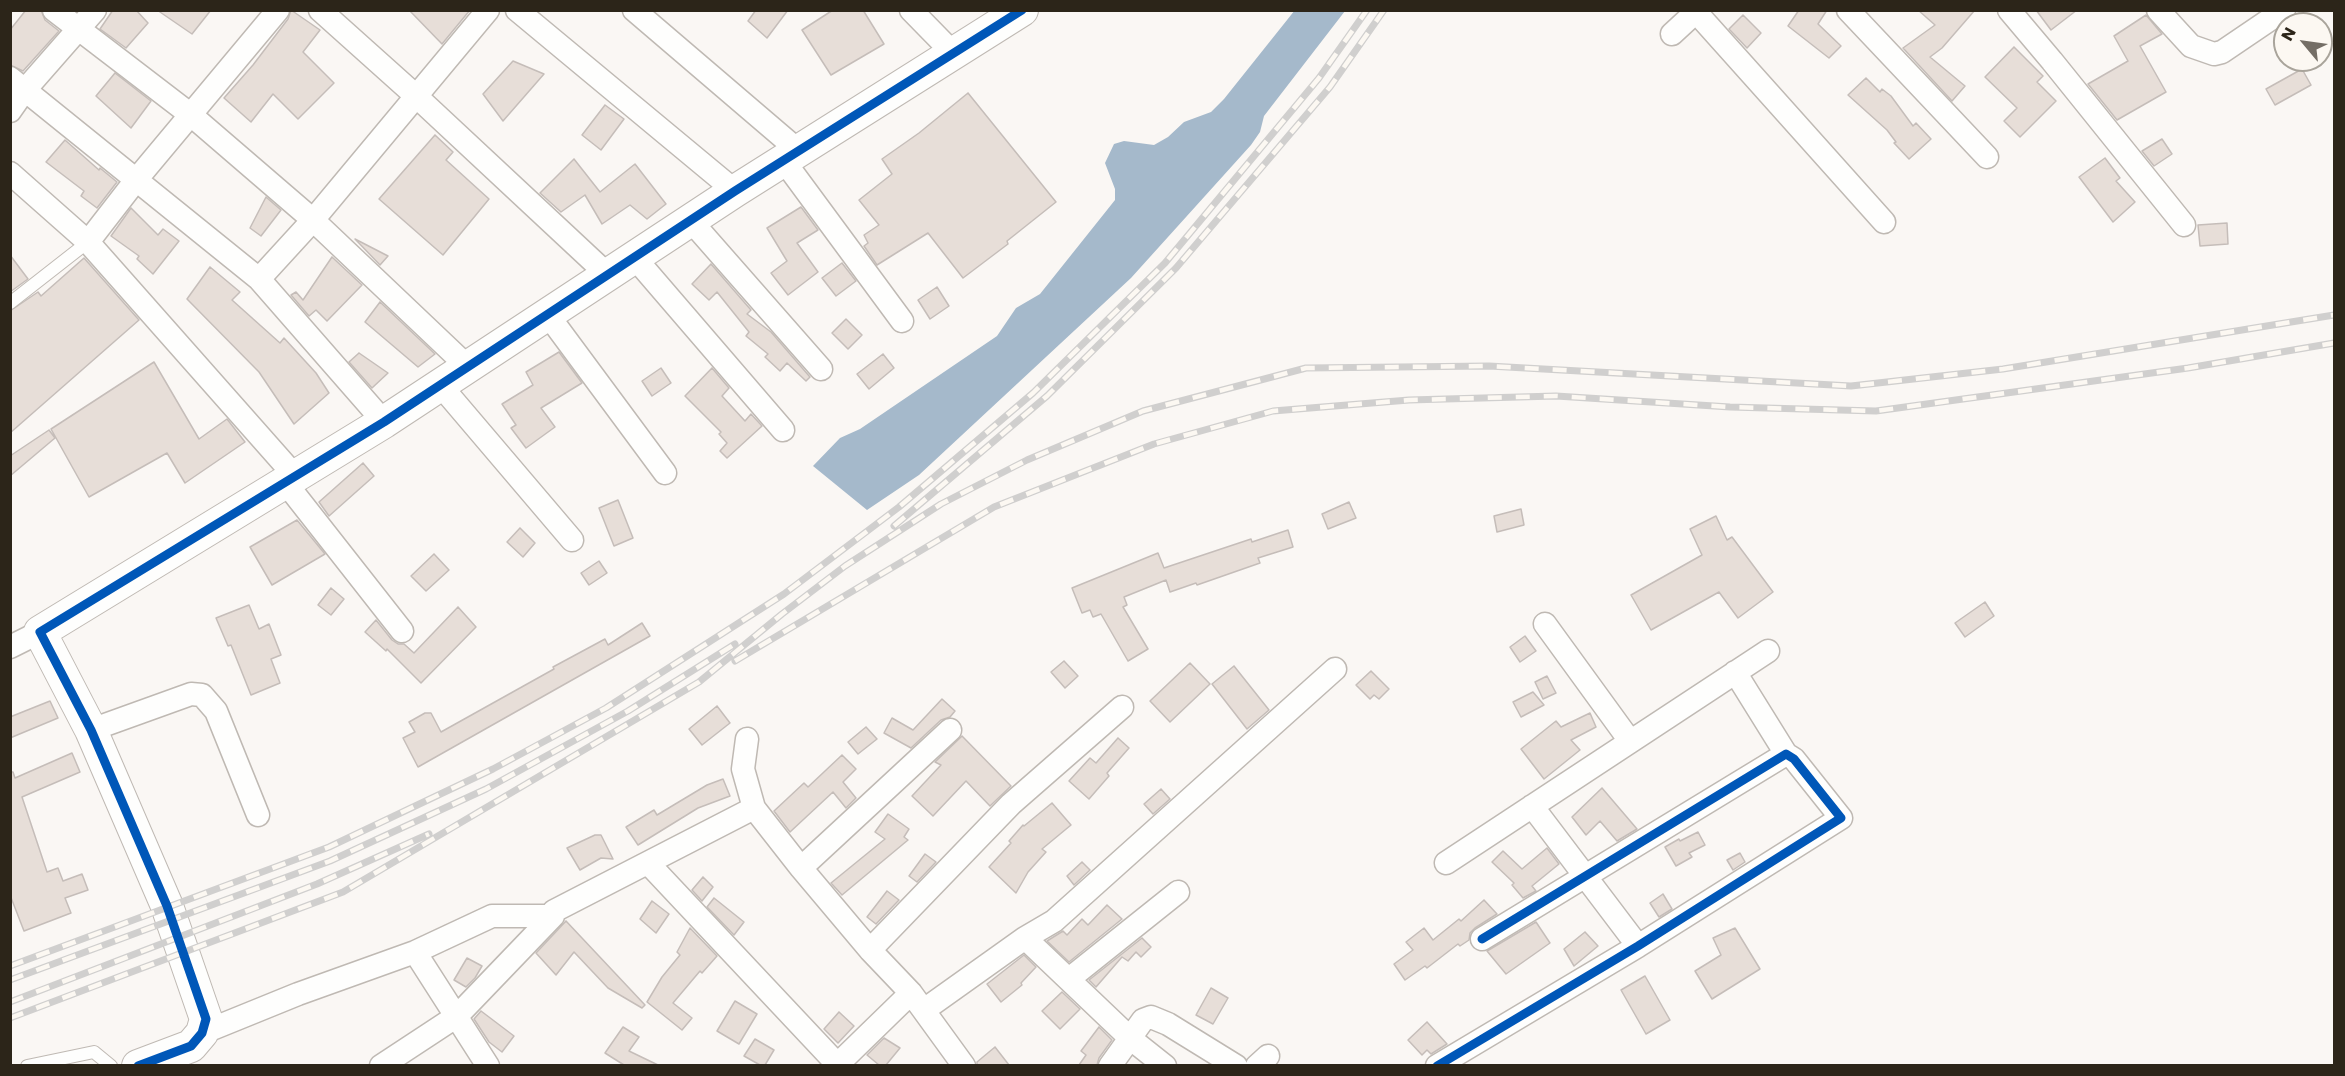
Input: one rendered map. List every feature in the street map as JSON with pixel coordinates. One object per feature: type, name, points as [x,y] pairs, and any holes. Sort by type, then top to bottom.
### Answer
[{"type":"street","points":[[54,10],[191,115],[313,220],[469,368]]},
{"type":"street","points":[[10,111],[17,85],[78,30],[94,10]]},
{"type":"street","points":[[88,242],[136,180],[278,10]]},
{"type":"street","points":[[320,10],[609,276]]},
{"type":"street","points":[[259,279],[313,220],[488,10]]},
{"type":"street","points":[[517,10],[735,192]]},
{"type":"street","points":[[634,10],[792,157],[902,321]]},
{"type":"street","points":[[911,10],[955,55]]},
{"type":"street","points":[[10,647],[40,632],[384,422],[735,192],[955,55],[1022,10]]},
{"type":"street","points":[[1848,10],[1987,157]]},
{"type":"street","points":[[2009,10],[2184,225]]},
{"type":"street","points":[[2158,10],[2191,46],[2214,54],[2222,52],[2284,10]]},
{"type":"street","points":[[1672,34],[1697,11],[1884,222]]},
{"type":"street","points":[[17,85],[259,279],[384,422]]},
{"type":"street","points":[[10,173],[88,242],[290,479],[402,631]]},
{"type":"street","points":[[691,221],[821,369]]},
{"type":"street","points":[[635,258],[783,430]]},
{"type":"street","points":[[548,315],[665,473]]},
{"type":"street","points":[[441,386],[572,540]]},
{"type":"street","points":[[1545,624],[1630,741]]},
{"type":"street","points":[[40,632],[91,730],[167,906],[206,1019],[202,1032],[191,1046],[138,1065]]},
{"type":"street","points":[[1446,862],[1768,651]]},
{"type":"street","points":[[648,863],[836,1065],[918,1001],[1054,921],[1335,669]]},
{"type":"street","points":[[1437,1065],[1638,946],[1841,818],[1794,759],[1786,754],[1736,672]]},
{"type":"street","points":[[91,730],[191,694],[202,695],[216,711],[258,814]]},
{"type":"street","points":[[870,950],[1011,804],[1122,708]]},
{"type":"street","points":[[801,868],[950,730]]},
{"type":"street","points":[[747,739],[743,769],[754,808],[870,950],[918,1001],[964,1065]]},
{"type":"street","points":[[1482,939],[1786,754]]},
{"type":"street","points":[[1532,806],[1638,946]]},
{"type":"street","points":[[381,1065],[457,1016],[553,916],[554,911],[754,808]]},
{"type":"street","points":[[1069,979],[1178,892]]},
{"type":"street","points":[[202,1032],[298,994],[416,952],[492,916],[553,916]]},
{"type":"street","points":[[1025,938],[1131,1039],[1165,1065]]},
{"type":"street","points":[[416,952],[488,1065]]},
{"type":"street","points":[[1110,1065],[1143,1020],[1151,1017],[1168,1024],[1236,1065]]},
{"type":"lane","points":[[10,303],[88,242]]},
{"type":"lane","points":[[27,1065],[94,1052],[111,1065]]},
{"type":"water","points":[[1295,10],[1345,11],[1264,116],[1260,132],[1251,145],[1131,278],[919,475],[867,510],[813,466],[840,438],[860,429],[997,336],[1016,308],[1040,294],[1115,200],[1115,189],[1105,163],[1114,144],[1124,141],[1154,145],[1168,137],[1184,122],[1211,112]]},
{"type":"building","points":[[26,10],[41,10],[45,20],[59,31],[23,71],[10,65],[10,30]]},
{"type":"building","points":[[113,10],[136,10],[148,23],[126,48],[100,29]]},
{"type":"building","points":[[157,10],[211,10],[192,34]]},
{"type":"building","points":[[291,10],[320,30],[303,52],[334,83],[298,119],[273,94],[251,122],[224,98],[253,65],[288,19]]},
{"type":"building","points":[[409,10],[470,10],[442,44]]},
{"type":"building","points":[[756,10],[788,10],[767,38],[748,21]]},
{"type":"building","points":[[833,10],[863,10],[884,44],[831,75],[802,30]]},
{"type":"building","points":[[1799,10],[1827,10],[1818,24],[1841,46],[1829,58],[1788,26]]},
{"type":"building","points":[[1918,10],[1975,10],[1942,48],[1930,57],[1965,86],[1952,101],[1903,48],[1935,25]]},
{"type":"building","points":[[2036,10],[2077,10],[2051,30]]},
{"type":"building","points":[[1743,15],[1761,33],[1747,48],[1729,29]]},
{"type":"building","points":[[2146,15],[2162,34],[2140,46],[2166,92],[2117,120],[2088,84],[2128,61],[2114,36]]},
{"type":"building","points":[[2014,47],[2043,76],[2037,82],[2056,101],[2020,137],[2004,121],[2017,108],[1985,77]]},
{"type":"building","points":[[513,61],[544,74],[503,121],[483,94]]},
{"type":"building","points":[[2297,72],[2304,72],[2311,85],[2275,105],[2266,89]]},
{"type":"building","points":[[115,73],[151,101],[131,128],[96,96]]},
{"type":"building","points":[[1866,78],[1880,92],[1882,89],[1891,96],[1913,126],[1916,123],[1931,139],[1909,159],[1894,143],[1896,142],[1887,130],[1848,95]]},
{"type":"building","points":[[968,93],[1056,202],[1007,241],[1008,244],[963,278],[928,233],[877,265],[864,246],[868,243],[864,235],[879,225],[859,200],[892,174],[882,159],[919,133]]},
{"type":"building","points":[[605,105],[624,119],[601,150],[582,135]]},
{"type":"building","points":[[435,135],[453,152],[446,160],[489,199],[443,255],[379,199]]},
{"type":"building","points":[[2162,139],[2172,154],[2154,166],[2142,151]]},
{"type":"building","points":[[65,140],[99,170],[100,168],[117,182],[97,208],[81,196],[84,191],[46,162]]},
{"type":"building","points":[[2105,158],[2120,178],[2116,181],[2135,202],[2113,222],[2079,177]]},
{"type":"building","points":[[574,159],[600,192],[635,164],[666,204],[647,219],[630,205],[602,224],[585,195],[561,212],[540,193]]},
{"type":"building","points":[[266,197],[281,210],[261,236],[250,228]]},
{"type":"building","points":[[801,207],[818,230],[797,243],[818,272],[788,295],[771,273],[787,261],[767,228]]},
{"type":"building","points":[[131,208],[158,235],[163,229],[179,241],[153,274],[137,259],[139,256],[111,236]]},
{"type":"building","points":[[2227,223],[2228,244],[2200,246],[2198,225]]},
{"type":"building","points":[[355,239],[388,256],[380,265]]},
{"type":"building","points":[[10,255],[28,279],[10,292]]},
{"type":"building","points":[[332,257],[362,285],[327,321],[316,310],[309,316],[291,295],[296,292],[303,300]]},
{"type":"building","points":[[84,258],[139,320],[10,433],[10,311],[38,292],[41,296]]},
{"type":"building","points":[[842,263],[856,281],[836,296],[822,278]]},
{"type":"building","points":[[711,264],[751,310],[747,314],[771,332],[810,377],[806,381],[787,363],[780,371],[765,357],[768,354],[746,336],[749,332],[717,292],[709,300],[692,284]]},
{"type":"building","points":[[210,267],[240,292],[232,300],[280,343],[284,338],[316,373],[329,393],[294,424],[259,372],[187,299]]},
{"type":"building","points":[[937,287],[949,306],[930,319],[918,300]]},
{"type":"building","points":[[380,302],[435,354],[418,367],[365,322]]},
{"type":"building","points":[[846,319],[862,335],[848,349],[832,333]]},
{"type":"building","points":[[559,352],[582,383],[541,408],[555,427],[526,448],[511,428],[516,425],[502,404],[533,385],[526,372]]},
{"type":"building","points":[[359,353],[388,373],[372,388],[349,362]]},
{"type":"building","points":[[883,354],[894,368],[869,389],[857,374]]},
{"type":"building","points":[[154,362],[199,439],[227,419],[245,442],[185,483],[167,453],[89,497],[51,429]]},
{"type":"building","points":[[661,368],[671,383],[652,396],[642,381]]},
{"type":"building","points":[[712,368],[729,388],[722,396],[745,421],[751,414],[762,426],[727,458],[720,451],[727,443],[719,434],[721,432],[685,396]]},
{"type":"building","points":[[49,430],[55,438],[10,476],[10,456]]},
{"type":"building","points":[[363,463],[374,476],[329,516],[319,502]]},
{"type":"building","points":[[618,500],[633,538],[614,546],[599,508]]},
{"type":"building","points":[[1349,502],[1356,518],[1328,529],[1322,514]]},
{"type":"building","points":[[1521,509],[1524,525],[1497,532],[1494,516]]},
{"type":"building","points":[[1716,516],[1727,540],[1732,537],[1773,592],[1738,618],[1719,592],[1651,630],[1631,595],[1702,555],[1690,529]]},
{"type":"building","points":[[297,520],[325,554],[272,585],[250,547]]},
{"type":"building","points":[[520,528],[535,543],[523,557],[507,542]]},
{"type":"building","points":[[1288,530],[1293,547],[1258,558],[1260,563],[1170,592],[1166,580],[1124,597],[1127,605],[1123,607],[1148,649],[1128,661],[1101,614],[1093,617],[1090,610],[1082,613],[1072,588],[1158,553],[1164,568],[1251,539],[1252,542]]},
{"type":"building","points":[[434,554],[449,570],[426,591],[411,576]]},
{"type":"building","points":[[599,561],[607,573],[589,585],[581,573]]},
{"type":"building","points":[[331,588],[344,599],[331,615],[318,605]]},
{"type":"building","points":[[1985,602],[1994,616],[1965,637],[1955,623]]},
{"type":"building","points":[[249,605],[259,629],[269,624],[281,655],[271,659],[280,683],[251,695],[231,645],[228,646],[216,618]]},
{"type":"building","points":[[458,607],[476,627],[421,683],[387,649],[386,651],[365,632],[376,620],[392,640],[398,644],[404,644],[414,653]]},
{"type":"building","points":[[642,623],[650,636],[418,767],[403,738],[415,732],[409,722],[425,713],[431,713],[441,732],[554,669],[553,667],[605,639],[608,645]]},
{"type":"building","points":[[1525,636],[1536,651],[1520,662],[1510,647]]},
{"type":"building","points":[[1064,661],[1078,676],[1065,688],[1051,672]]},
{"type":"building","points":[[1190,663],[1210,684],[1170,722],[1150,701]]},
{"type":"building","points":[[1234,666],[1269,710],[1247,729],[1212,684]]},
{"type":"building","points":[[1371,671],[1389,689],[1379,699],[1374,695],[1370,699],[1356,685]]},
{"type":"building","points":[[1547,676],[1556,693],[1543,699],[1535,682]]},
{"type":"building","points":[[1533,692],[1544,705],[1521,717],[1513,702]]},
{"type":"building","points":[[942,699],[955,711],[950,717],[941,720],[911,748],[884,733],[892,718],[913,730]]},
{"type":"building","points":[[50,701],[58,718],[10,738],[10,717]]},
{"type":"building","points":[[717,706],[730,723],[702,745],[689,729]]},
{"type":"building","points":[[1590,713],[1596,727],[1571,740],[1580,750],[1544,779],[1521,749],[1556,721],[1561,727]]},
{"type":"building","points":[[866,727],[877,739],[858,754],[848,742]]},
{"type":"building","points":[[962,736],[1011,786],[990,806],[966,781],[933,816],[912,796],[941,765],[935,762]]},
{"type":"building","points":[[1118,738],[1129,748],[1107,773],[1109,776],[1089,799],[1069,781],[1090,758],[1096,763]]},
{"type":"building","points":[[72,753],[80,772],[22,797],[47,872],[58,868],[63,881],[82,874],[88,890],[65,898],[71,913],[24,931],[10,895],[10,772],[13,772],[15,778]]},
{"type":"building","points":[[842,755],[856,769],[843,782],[856,798],[846,808],[833,792],[790,832],[774,811],[804,783],[808,787]]},
{"type":"building","points":[[723,779],[730,796],[698,808],[638,845],[626,827],[654,810],[657,815],[707,785]]},
{"type":"building","points":[[1602,788],[1637,829],[1617,841],[1600,821],[1586,835],[1572,817]]},
{"type":"building","points":[[1161,789],[1170,799],[1153,814],[1144,804]]},
{"type":"building","points":[[1052,803],[1071,825],[1042,849],[1046,852],[1028,872],[1016,893],[989,867],[1011,843],[1009,841],[1023,825]]},
{"type":"building","points":[[888,814],[909,829],[904,837],[908,840],[842,895],[831,883],[885,839],[875,832]]},
{"type":"building","points":[[1698,832],[1705,845],[1689,853],[1692,857],[1676,866],[1665,847]]},
{"type":"building","points":[[595,835],[601,835],[613,859],[601,858],[580,870],[567,848]]},
{"type":"building","points":[[1547,848],[1559,864],[1532,886],[1536,891],[1523,898],[1512,885],[1514,883],[1492,862],[1503,851],[1522,869]]},
{"type":"building","points":[[1740,853],[1745,862],[1733,870],[1727,860]]},
{"type":"building","points":[[925,854],[936,862],[917,882],[909,876]]},
{"type":"building","points":[[1082,862],[1090,870],[1074,885],[1067,876]]},
{"type":"building","points":[[703,877],[713,887],[702,901],[692,890]]},
{"type":"building","points":[[887,891],[899,900],[876,924],[867,917]]},
{"type":"building","points":[[1663,894],[1672,909],[1659,917],[1650,903]]},
{"type":"building","points":[[714,898],[744,922],[734,935],[707,907]]},
{"type":"building","points":[[1484,900],[1497,914],[1475,928],[1470,933],[1469,940],[1460,946],[1458,944],[1427,968],[1425,966],[1405,980],[1394,964],[1413,950],[1406,942],[1424,928],[1433,940],[1459,919],[1461,921]]},
{"type":"building","points":[[652,901],[669,914],[656,933],[640,919]]},
{"type":"building","points":[[1107,905],[1122,919],[1069,962],[1047,941],[1063,931],[1067,935],[1082,919],[1088,925]]},
{"type":"building","points":[[566,921],[645,1005],[642,1008],[608,988],[574,952],[556,975],[536,953]]},
{"type":"building","points":[[1536,922],[1550,943],[1506,974],[1487,951]]},
{"type":"building","points":[[690,928],[717,956],[702,973],[700,971],[673,1003],[692,1018],[682,1030],[647,1002],[662,977],[680,955],[677,952]]},
{"type":"building","points":[[1735,928],[1760,969],[1712,999],[1695,971],[1721,955],[1713,938]]},
{"type":"building","points":[[1585,932],[1598,946],[1574,966],[1564,949]]},
{"type":"building","points":[[1142,938],[1151,947],[1141,957],[1136,952],[1128,961],[1122,957],[1096,987],[1089,980]]},
{"type":"building","points":[[1024,955],[1036,967],[1021,983],[1022,985],[1001,1002],[987,984]]},
{"type":"building","points":[[467,958],[482,966],[466,987],[454,980]]},
{"type":"building","points":[[1645,976],[1670,1020],[1646,1034],[1621,990]]},
{"type":"building","points":[[1211,988],[1228,998],[1213,1024],[1196,1015]]},
{"type":"building","points":[[1062,992],[1080,1009],[1060,1029],[1042,1011]]},
{"type":"building","points":[[735,1001],[757,1014],[739,1044],[717,1031]]},
{"type":"building","points":[[481,1011],[514,1036],[502,1052],[489,1042],[474,1019]]},
{"type":"building","points":[[839,1012],[854,1026],[838,1043],[824,1029]]},
{"type":"building","points":[[1427,1022],[1447,1044],[1431,1054],[1427,1050],[1422,1055],[1408,1040]]},
{"type":"building","points":[[623,1027],[639,1037],[629,1051],[658,1065],[624,1065],[605,1053]]},
{"type":"building","points":[[1099,1027],[1112,1040],[1099,1058],[1097,1065],[1079,1065],[1086,1055],[1081,1051]]},
{"type":"building","points":[[884,1038],[900,1048],[886,1065],[879,1065],[867,1055]]},
{"type":"building","points":[[755,1039],[774,1050],[765,1065],[760,1065],[744,1056]]},
{"type":"building","points":[[995,1047],[1009,1065],[977,1065],[977,1062]]},
{"type":"railway","points":[[10,966],[329,847],[493,769],[606,708],[784,594],[899,507],[1033,393],[1165,263],[1319,78],[1367,10]]},
{"type":"railway","points":[[894,526],[1047,396],[1176,268],[1330,87],[1384,10]]},
{"type":"railway","points":[[10,1018],[343,892],[699,682],[845,566],[941,504],[1027,460],[1143,411],[1306,368],[1489,366],[1851,386],[2003,369],[2334,315]]},
{"type":"railway","points":[[735,661],[994,507],[1154,444],[1273,411],[1409,400],[1556,396],[1730,407],[1876,411],[2188,368],[2334,343]]},
{"type":"railway","points":[[10,980],[330,861],[486,789],[628,711],[735,644]]},
{"type":"railway","points":[[10,1002],[317,884],[429,834]]},
{"type":"cycle path","points":[[138,1066],[191,1046],[202,1033],[206,1019],[167,906],[91,730],[40,632],[384,422],[735,191],[1022,10]]},
{"type":"cycle path","points":[[1437,1066],[1638,946],[1841,818],[1794,759],[1786,754],[1482,939]]}]
